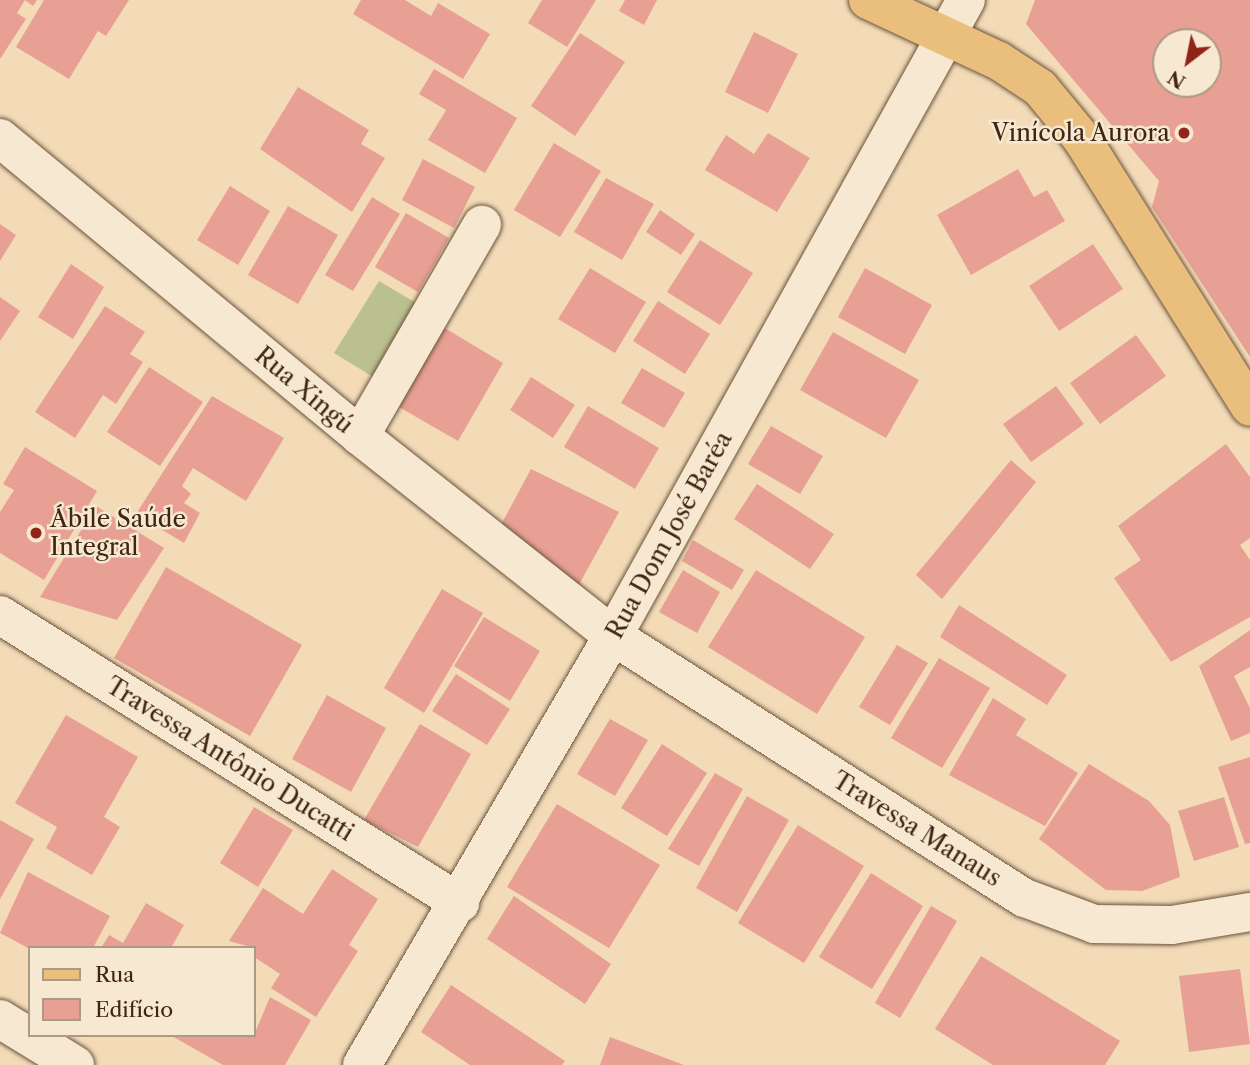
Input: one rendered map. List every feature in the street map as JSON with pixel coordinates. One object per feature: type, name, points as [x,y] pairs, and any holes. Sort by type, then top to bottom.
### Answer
[{"type":"main road","points":[[868,0],[946,37],[1040,88],[1082,139],[1250,407]]},
{"type":"street","name":"Rua Dom José Baréa","points":[[362,1065],[460,903],[613,636],[966,0]]},
{"type":"street","name":"Rua Xingú","points":[[0,138],[360,436],[613,636]]},
{"type":"street","points":[[360,436],[482,225]]},
{"type":"street","name":"Travessa Antônio Ducatti","points":[[0,615],[460,903]]},
{"type":"street","name":"Travessa Manaus","points":[[613,636],[1026,898],[1094,924],[1172,925],[1250,912]]},
{"type":"street","points":[[0,1019],[28,1036]]},
{"type":"street","points":[[29,1037],[75,1065]]},
{"type":"green space","points":[[379,281],[423,307],[378,380],[334,353]]},
{"type":"building","points":[[0,0],[25,0],[17,13],[26,19],[0,59]]},
{"type":"building","points":[[25,0],[37,0],[33,6]]},
{"type":"building","points":[[44,0],[129,0],[106,36],[98,31],[69,79],[16,47]]},
{"type":"building","points":[[361,0],[405,0],[431,16],[438,3],[490,34],[463,79],[353,14]]},
{"type":"building","points":[[542,0],[596,0],[567,47],[528,23]]},
{"type":"building","points":[[625,0],[657,0],[644,25],[619,11]]},
{"type":"building","name":"Vinícola Aurora","points":[[1035,0],[1250,0],[1250,357],[1152,207],[1159,181],[1026,24]]},
{"type":"building","points":[[754,32],[798,54],[768,113],[725,92]]},
{"type":"building","points":[[580,33],[625,62],[575,136],[531,106]]},
{"type":"building","points":[[434,69],[517,118],[485,173],[428,140],[446,110],[419,94]]},
{"type":"building","points":[[298,87],[369,130],[361,144],[385,158],[352,212],[260,149]]},
{"type":"building","points":[[768,133],[810,158],[777,212],[705,170],[726,135],[754,154]]},
{"type":"building","points":[[554,143],[601,171],[560,237],[514,210]]},
{"type":"building","points":[[423,159],[475,187],[454,228],[402,200]]},
{"type":"building","points":[[1018,169],[1034,197],[1047,190],[1065,221],[971,275],[937,215]]},
{"type":"building","points":[[606,178],[654,204],[622,260],[574,232]]},
{"type":"building","points":[[230,186],[270,211],[238,265],[197,240]]},
{"type":"building","points":[[372,197],[400,214],[353,291],[325,275]]},
{"type":"building","points":[[288,206],[338,235],[298,304],[248,275]]},
{"type":"building","points":[[660,210],[695,234],[681,255],[646,232]]},
{"type":"building","points":[[406,213],[449,238],[418,292],[375,267]]},
{"type":"building","points":[[0,224],[16,235],[0,261]]},
{"type":"building","points":[[700,240],[753,273],[720,325],[667,292]]},
{"type":"building","points":[[1093,244],[1123,289],[1059,331],[1029,286]]},
{"type":"building","points":[[71,264],[104,287],[73,339],[38,317]]},
{"type":"building","points":[[590,268],[646,302],[615,353],[558,319]]},
{"type":"building","points":[[865,268],[932,305],[905,354],[838,317]]},
{"type":"building","points":[[0,297],[20,311],[0,341]]},
{"type":"building","points":[[658,301],[710,334],[685,374],[633,341]]},
{"type":"building","points":[[105,306],[145,332],[130,354],[143,362],[116,404],[103,395],[75,438],[35,412]]},
{"type":"building","points":[[438,324],[503,363],[458,441],[392,403]]},
{"type":"building","points":[[833,332],[919,380],[886,438],[800,390]]},
{"type":"building","points":[[1136,335],[1166,376],[1100,424],[1070,383]]},
{"type":"building","points":[[149,367],[203,402],[160,466],[107,432]]},
{"type":"building","points":[[642,368],[685,393],[664,428],[621,403]]},
{"type":"building","points":[[531,377],[575,405],[553,438],[510,410]]},
{"type":"building","points":[[1056,386],[1084,424],[1031,462],[1003,424]]},
{"type":"building","points":[[212,396],[284,438],[246,501],[193,468],[182,486],[191,494],[184,503],[200,513],[184,543],[136,514]]},
{"type":"building","points":[[588,406],[659,448],[635,489],[564,447]]},
{"type":"building","points":[[771,426],[823,456],[800,494],[748,464]]},
{"type":"building","points":[[1226,444],[1250,477],[1250,538],[1240,545],[1250,560],[1250,617],[1171,662],[1114,578],[1141,560],[1118,526]]},
{"type":"building","name":"Ábile Saúde Integral","points":[[25,447],[97,491],[44,580],[0,553],[0,512],[14,490],[3,484]]},
{"type":"building","points":[[1011,460],[1036,482],[942,599],[916,575]]},
{"type":"building","points":[[531,469],[619,512],[576,590],[502,523]]},
{"type":"building","points":[[757,484],[834,534],[810,569],[734,519]]},
{"type":"building","points":[[96,506],[164,548],[117,620],[40,597]]},
{"type":"building","points":[[693,540],[744,570],[732,590],[682,561]]},
{"type":"building","points":[[166,567],[302,645],[250,736],[114,658]]},
{"type":"building","points":[[683,570],[720,592],[697,633],[659,612]]},
{"type":"building","points":[[756,570],[865,637],[817,714],[708,647]]},
{"type":"building","points":[[442,589],[483,613],[424,713],[384,688]]},
{"type":"building","points":[[959,605],[1067,675],[1047,705],[940,637]]},
{"type":"building","points":[[484,617],[540,651],[510,701],[454,666]]},
{"type":"building","points":[[1250,630],[1250,667],[1234,676],[1250,708],[1250,733],[1231,741],[1199,666]]},
{"type":"building","points":[[897,645],[928,663],[890,725],[859,707]]},
{"type":"building","points":[[939,658],[990,688],[942,768],[891,738]]},
{"type":"building","points":[[456,674],[510,709],[487,745],[432,711]]},
{"type":"building","points":[[327,695],[386,728],[351,792],[292,759]]},
{"type":"building","points":[[993,698],[1026,719],[1016,735],[1078,773],[1045,826],[949,775]]},
{"type":"building","points":[[66,715],[138,757],[104,817],[120,827],[92,875],[46,848],[57,827],[15,803]]},
{"type":"building","points":[[610,719],[648,740],[615,796],[577,774]]},
{"type":"building","points":[[420,724],[471,754],[418,847],[364,820]]},
{"type":"building","points":[[662,744],[707,773],[667,836],[621,808]]},
{"type":"building","points":[[1250,757],[1250,843],[1245,844],[1218,767]]},
{"type":"building","points":[[1089,764],[1149,801],[1170,825],[1180,877],[1142,891],[1106,890],[1039,839]]},
{"type":"building","points":[[715,773],[743,789],[699,866],[668,849]]},
{"type":"building","points":[[747,796],[789,820],[737,912],[696,888]]},
{"type":"building","points":[[1224,797],[1239,847],[1194,861],[1178,811]]},
{"type":"building","points":[[557,804],[660,865],[609,948],[507,887]]},
{"type":"building","points":[[254,807],[293,830],[258,887],[220,863]]},
{"type":"building","points":[[0,820],[34,839],[0,899]]},
{"type":"building","points":[[798,825],[864,866],[804,963],[738,923]]},
{"type":"building","points":[[332,869],[378,899],[349,945],[358,951],[316,1017],[271,988],[280,974],[256,958],[256,946],[229,941],[263,888],[303,914]]},
{"type":"building","points":[[28,872],[110,916],[94,946],[28,948],[0,933]]},
{"type":"building","points":[[871,873],[923,906],[872,989],[819,957]]},
{"type":"building","points":[[514,896],[611,964],[585,1004],[487,939]]},
{"type":"building","points":[[146,903],[184,925],[172,946],[102,946],[109,935],[123,943]]},
{"type":"building","points":[[931,906],[957,921],[900,1018],[875,1003]]},
{"type":"building","points":[[981,956],[1120,1041],[1105,1065],[993,1065],[935,1029]]},
{"type":"building","points":[[1240,969],[1250,1044],[1189,1052],[1179,976]]},
{"type":"building","points":[[451,985],[565,1061],[562,1065],[470,1065],[421,1032]]},
{"type":"building","points":[[270,997],[311,1020],[285,1065],[223,1065],[174,1037],[256,1037],[256,1030]]},
{"type":"building","points":[[610,1037],[684,1065],[600,1065]]},
{"type":"place","name":"Vinícola Aurora","points":[[1184,133]]},
{"type":"place","name":"Ábile Saúde Integral","points":[[36,533]]}]
